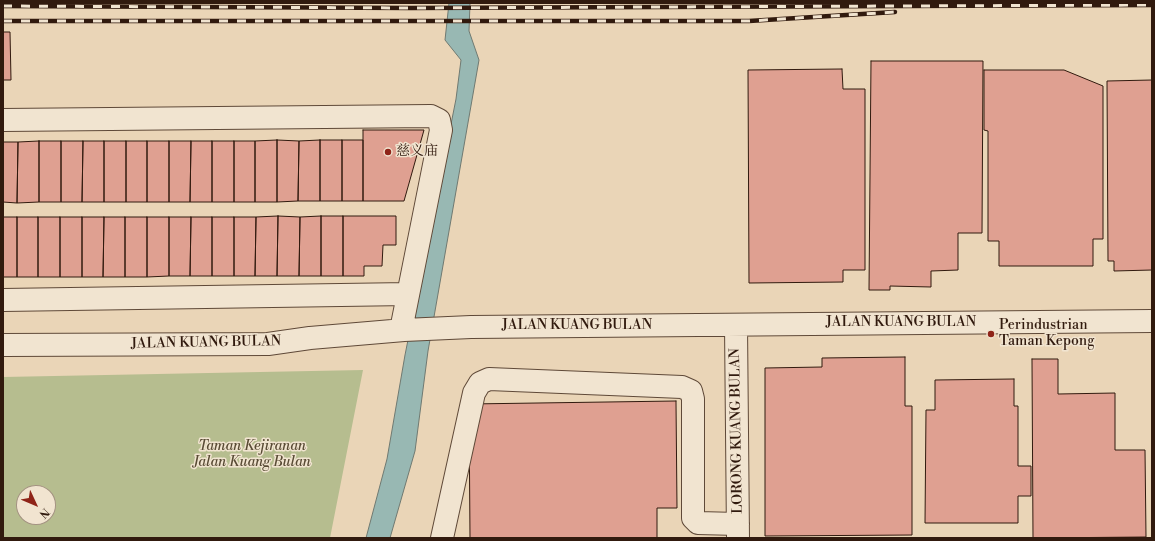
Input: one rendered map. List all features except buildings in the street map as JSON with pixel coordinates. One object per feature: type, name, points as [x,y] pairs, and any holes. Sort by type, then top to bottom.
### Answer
[{"type":"street","points":[[3,120],[431,116],[439,120],[441,130],[408,294],[403,330]]},
{"type":"street","points":[[3,300],[408,294]]},
{"type":"street","name":"JALAN KUANG BULAN","points":[[3,345],[268,344],[310,338],[471,326],[1152,321]]},
{"type":"street","name":"LORONG KUANG BULAN","points":[[736,325],[738,531]]},
{"type":"street","points":[[442,538],[474,393],[480,383],[489,379],[682,387],[691,391],[693,399],[693,518],[698,523],[738,531]]},
{"type":"green space","name":"Taman Kejiranan Jalan Kuang Bulan","points":[[363,370],[330,538],[3,538],[3,377]]},
{"type":"water","points":[[449,3],[470,3],[469,31],[479,60],[428,351],[415,451],[390,538],[366,538],[387,459],[405,355],[456,99],[461,60],[445,40]]},
{"type":"railway","points":[[3,6],[411,8],[1152,5]]},
{"type":"railway","points":[[3,21],[749,21],[895,12]]},
{"type":"place","name":"慈义庙","points":[[388,152]]},
{"type":"place","name":"Perindustrian Taman Kepong","points":[[991,334]]}]
